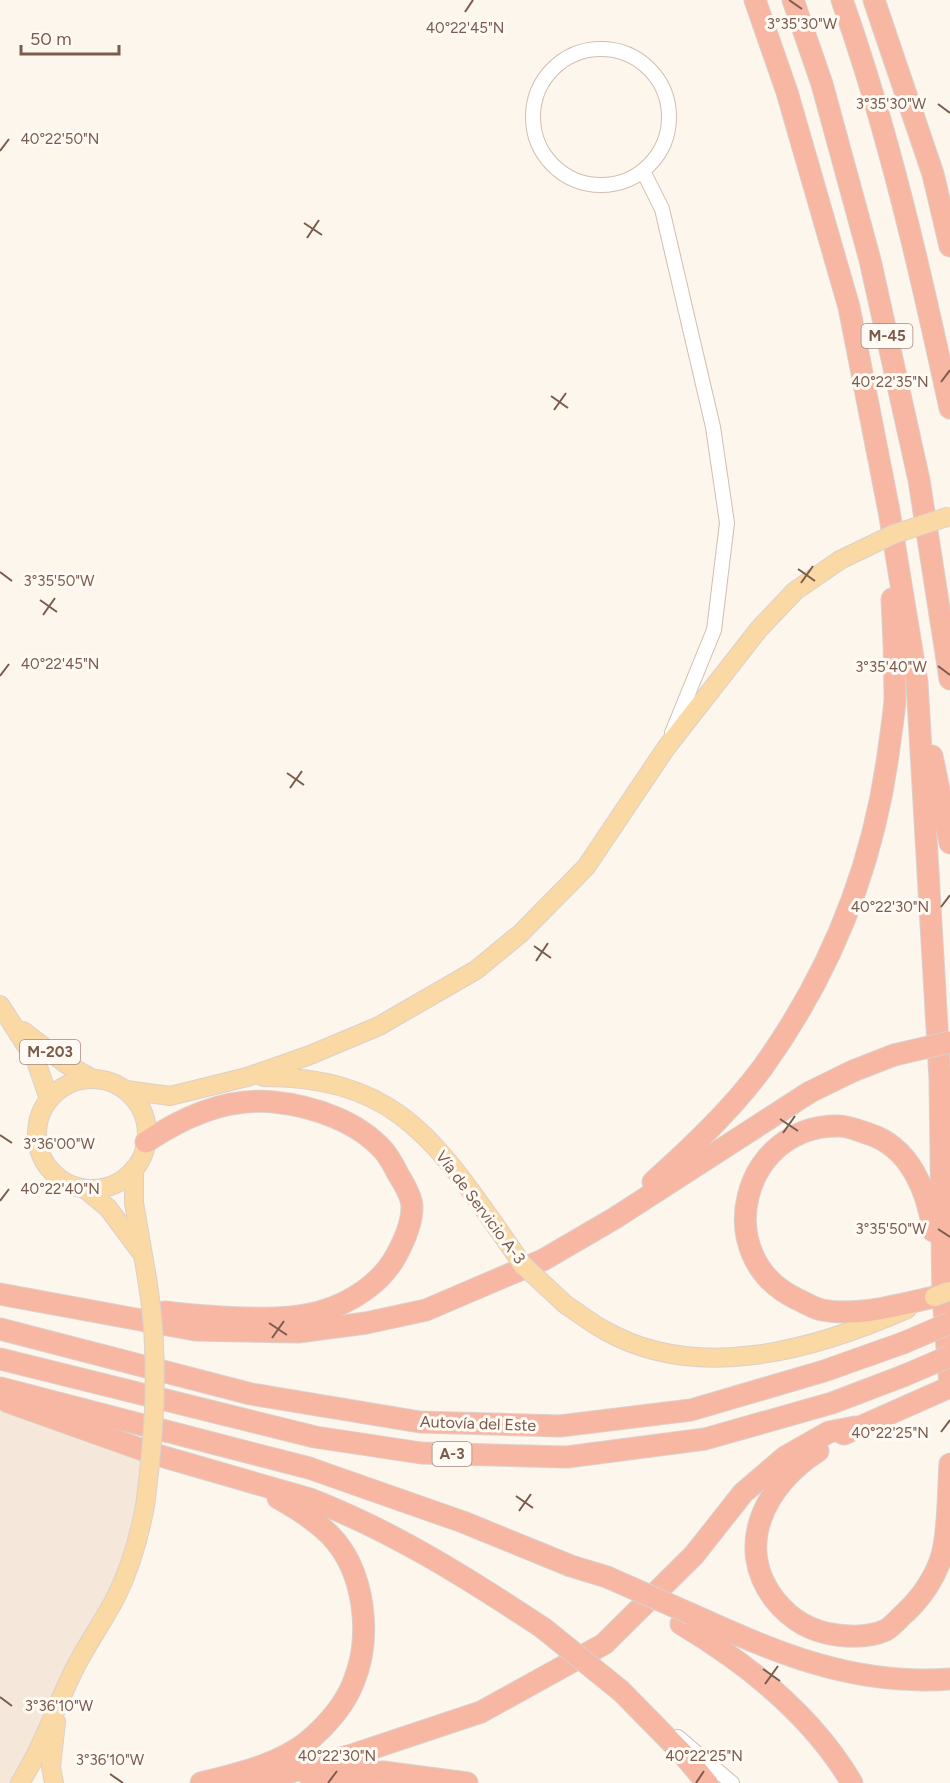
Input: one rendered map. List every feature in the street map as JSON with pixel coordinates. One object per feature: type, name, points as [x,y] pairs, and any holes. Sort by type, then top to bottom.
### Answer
[{"type":"highway","points":[[755,0],[787,92],[849,307],[889,511],[917,682],[950,843]]},
{"type":"highway","name":"M-45","points":[[793,0],[822,84],[870,260],[919,480],[950,679]]},
{"type":"highway","name":"M-45","points":[[842,0],[866,68],[915,247],[950,408]]},
{"type":"highway","points":[[874,0],[933,174],[950,246]]},
{"type":"highway","points":[[615,1218],[692,1146],[762,1068],[808,996],[846,916],[862,874],[883,798],[895,701],[889,511]]},
{"type":"highway","points":[[917,682],[940,1079],[944,1304],[950,1386],[855,1427],[803,1461],[780,1483],[762,1513],[754,1542],[763,1584],[786,1614],[819,1633],[856,1637],[886,1630],[922,1597],[942,1555],[950,1464]]},
{"type":"highway","points":[[0,1294],[195,1330],[298,1332],[366,1323],[426,1310],[543,1260],[615,1218],[810,1092],[853,1071],[894,1055],[950,1042]]},
{"type":"highway","points":[[57,1306],[78,1304],[186,1315],[261,1318],[319,1312],[370,1288],[391,1266],[404,1242],[412,1206],[402,1180],[384,1151],[358,1128],[320,1113],[273,1102],[219,1107],[176,1122],[146,1142]]},
{"type":"highway","points":[[840,1125],[879,1137],[908,1162],[925,1189],[932,1219],[944,1304],[863,1312],[820,1310],[781,1291],[753,1259],[744,1228],[747,1197],[758,1168],[783,1142],[809,1130],[840,1125]]},
{"type":"highway","name":"Autovía del Este","points":[[0,1329],[251,1394],[420,1422],[560,1426],[691,1410],[824,1371],[903,1343],[944,1304]]},
{"type":"highway","name":"Autovía del Este","points":[[0,1359],[315,1437],[422,1453],[567,1457],[705,1439],[832,1403],[950,1356]]},
{"type":"highway","points":[[0,1388],[309,1468],[463,1521],[571,1566],[686,1619],[800,1661],[854,1675],[915,1682],[950,1679]]},
{"type":"highway","points":[[0,1399],[154,1455],[249,1481],[335,1509],[458,1572],[543,1628],[621,1691],[681,1752],[706,1783]]},
{"type":"highway","points":[[251,1783],[355,1754],[481,1712],[604,1644],[694,1555],[743,1493],[785,1457],[829,1431],[855,1427]]},
{"type":"highway","points":[[201,1783],[274,1760],[306,1743],[340,1707],[354,1682],[363,1647],[363,1610],[353,1572],[331,1536],[301,1511],[249,1481]]},
{"type":"highway","points":[[686,1619],[776,1690],[818,1736],[852,1783]]},
{"type":"highway","points":[[265,1783],[325,1775],[384,1772],[467,1783]]},
{"type":"main road","points":[[126,1090],[170,1096],[247,1077],[310,1056],[379,1026],[476,970],[521,933],[586,867],[666,748],[759,629],[795,591],[840,560],[894,534],[950,516]]},
{"type":"main road","name":"M-203","points":[[5,1012],[39,1045],[93,1079]]},
{"type":"main road","name":"M-203","points":[[5,1012],[36,1061],[49,1099],[69,1084],[93,1079],[111,1082],[126,1090]]},
{"type":"main road","name":"Vía de Servicio A-3","points":[[247,1077],[300,1077],[338,1084],[376,1098],[408,1119],[459,1173],[523,1265],[566,1305],[605,1331],[643,1346],[683,1355],[719,1358],[777,1352],[944,1304]]},
{"type":"main road","points":[[85,1189],[99,1189],[122,1180],[134,1169],[146,1142],[146,1125],[140,1108],[126,1090]]},
{"type":"main road","points":[[49,1099],[40,1114],[36,1133],[42,1158],[59,1179],[85,1189],[108,1208],[142,1255]]},
{"type":"main road","points":[[20,1783],[59,1706],[71,1676],[115,1599],[129,1569],[139,1539],[153,1443],[155,1377],[154,1320],[134,1203],[134,1169]]},
{"type":"main road","points":[[54,1783],[51,1767],[59,1706]]},
{"type":"street","points":[[596,48],[615,50],[633,56],[648,67],[660,82],[668,99],[670,119],[666,139],[657,157],[643,171],[622,182],[600,185],[577,181],[557,169],[542,152],[534,130],[534,107],[541,85],[554,67],[574,54],[596,48]]},
{"type":"street","points":[[643,171],[662,209],[713,428],[727,523],[714,630],[666,748]]},
{"type":"street","points":[[621,1691],[732,1783]]},
{"type":"shaded area","points":[[0,1399],[154,1454],[139,1539],[20,1783],[0,1783]]}]
